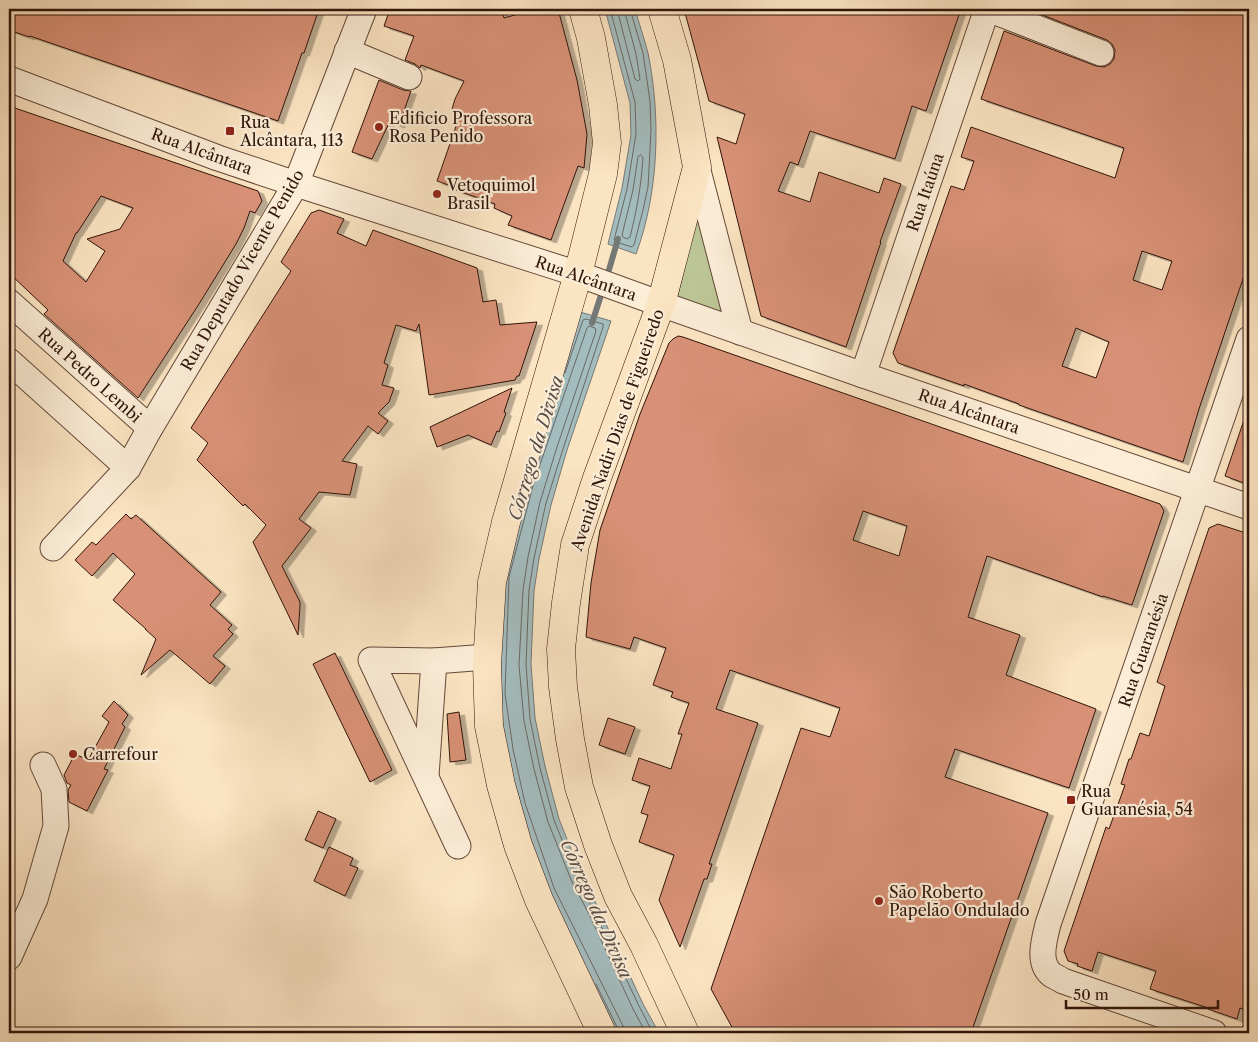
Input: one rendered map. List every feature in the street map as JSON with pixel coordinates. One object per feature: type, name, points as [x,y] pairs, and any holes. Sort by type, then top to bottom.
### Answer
[{"type":"main road","points":[[582,9],[591,38],[603,104],[607,143],[603,174],[587,277],[506,522],[492,582],[487,657],[489,726],[501,785],[518,844],[538,900],[602,1033]]},
{"type":"main road","name":"Avenida Nadir Dias de Figueiredo","points":[[662,9],[677,60],[697,167],[648,300],[597,478],[575,544],[566,603],[562,649],[563,687],[570,739],[580,787],[598,845],[618,896],[685,1033]]},
{"type":"street","name":"Rua Deputado Vicente Penido","points":[[53,548],[128,468],[296,184],[364,9]]},
{"type":"street","points":[[988,9],[1101,53]]},
{"type":"street","name":"Rua Itaúna","points":[[864,375],[988,9]]},
{"type":"street","points":[[348,51],[409,77]]},
{"type":"street","name":"Rua Alcântara","points":[[9,79],[218,158],[587,277],[740,332],[1249,507]]},
{"type":"street","name":"Avenida Nadir Dias de Figueiredo","points":[[697,167],[740,332]]},
{"type":"street","name":"Rua Pedro Lembi","points":[[9,302],[150,428]]},
{"type":"street","name":"Rua Guaranésia","points":[[1214,1033],[1063,981],[1051,974],[1043,962],[1043,945],[1048,924],[1249,339]]},
{"type":"street","points":[[9,361],[128,468]]},
{"type":"street","points":[[458,846],[370,660],[434,661],[487,657]]},
{"type":"street","points":[[426,777],[434,661]]},
{"type":"street","points":[[9,957],[35,899],[56,826],[54,789],[44,765]]},
{"type":"green space","points":[[697,217],[725,313],[677,298]]},
{"type":"water","points":[[605,9],[635,9],[648,53],[652,77],[655,103],[656,154],[644,230],[636,254],[608,244],[622,188],[631,135],[630,103]]},
{"type":"water","points":[[580,312],[611,321],[567,450],[551,505],[539,559],[534,591],[531,664],[535,718],[559,819],[582,877],[643,1004],[659,1033],[614,1033],[544,892],[502,751],[498,575]]},
{"type":"building","points":[[9,9],[319,9],[278,121],[9,30]]},
{"type":"building","points":[[390,9],[501,9],[504,18],[536,9],[558,9],[577,80],[587,134],[584,168],[578,166],[551,240],[508,225],[512,216],[494,208],[495,204],[437,181],[461,112],[452,109],[464,81],[421,65],[420,68],[405,60],[414,36],[384,26]]},
{"type":"building","points":[[684,9],[961,9],[926,111],[912,106],[895,159],[810,131],[798,165],[790,162],[778,191],[810,202],[819,172],[879,193],[884,178],[901,184],[846,347],[761,316],[717,137],[736,144],[745,114],[709,101]]},
{"type":"building","points":[[1027,9],[1249,9],[1249,261],[1183,462],[964,384],[964,386],[898,363],[893,353],[951,186],[964,190],[974,161],[961,157],[971,127],[1115,178],[1124,148],[981,99],[1004,31],[1096,66],[1104,67],[1114,59],[1115,50],[1107,40]],"holes":[[[1142,251],[1172,261],[1162,290],[1133,280]],[[1076,328],[1109,342],[1096,378],[1062,366]]]},
{"type":"building","name":"Edificio Professora Rosa Penido","points":[[379,80],[403,90],[411,91],[399,125],[390,121],[372,159],[352,152]]},
{"type":"building","points":[[9,106],[258,191],[262,201],[255,213],[250,211],[236,244],[138,398],[44,314],[48,310],[9,273]],"holes":[[[101,196],[133,208],[120,229],[87,239],[105,251],[86,282],[63,261],[76,233]]]},
{"type":"building","points":[[319,210],[344,219],[337,233],[366,246],[373,230],[477,268],[483,302],[496,300],[500,325],[537,322],[519,376],[515,380],[429,395],[419,324],[416,331],[396,325],[384,363],[388,365],[382,385],[394,388],[389,402],[378,413],[388,421],[378,434],[368,426],[342,461],[357,464],[350,495],[319,492],[299,519],[311,528],[282,566],[300,602],[298,635],[253,542],[266,525],[245,504],[243,506],[197,460],[208,443],[191,428],[291,271],[281,262],[311,213]]},
{"type":"building","points":[[678,336],[683,337],[1160,504],[1164,511],[1132,605],[1103,597],[987,556],[968,617],[1020,635],[1006,675],[1096,709],[1069,788],[955,749],[945,777],[1048,813],[971,1033],[746,1033],[733,1029],[711,989],[801,728],[830,737],[840,708],[730,670],[716,709],[758,723],[709,864],[712,864],[707,879],[704,879],[680,947],[659,900],[674,855],[639,842],[648,815],[641,813],[650,786],[632,780],[639,758],[671,769],[682,734],[678,734],[689,703],[671,697],[673,692],[653,685],[666,648],[634,637],[630,649],[586,637],[591,583],[600,530],[640,414],[669,343]],"holes":[[[863,511],[907,526],[899,556],[853,540]]]},
{"type":"building","points":[[512,388],[499,432],[497,431],[491,445],[468,435],[437,447],[430,427]]},
{"type":"building","points":[[1246,414],[1249,414],[1249,485],[1225,476]]},
{"type":"building","points":[[126,514],[131,519],[136,515],[221,592],[210,605],[232,625],[228,629],[233,634],[213,656],[225,666],[210,684],[170,650],[141,675],[156,639],[113,600],[135,574],[113,553],[92,576],[75,560],[92,542],[96,545]]},
{"type":"building","points":[[1218,524],[1249,534],[1249,1011],[1240,1008],[1237,1019],[1150,989],[1156,971],[1098,952],[1092,971],[1068,961],[1064,951],[1106,827],[1109,829],[1125,785],[1121,784],[1129,759],[1131,759],[1140,733],[1149,736],[1165,686],[1157,682],[1209,528]]},
{"type":"building","points":[[335,653],[392,770],[370,782],[313,664]]},
{"type":"building","points":[[114,701],[128,715],[122,724],[125,727],[104,769],[108,770],[87,811],[69,802],[68,790],[71,785],[67,783],[64,775],[75,754],[88,760],[109,722],[102,716]]},
{"type":"building","points":[[459,712],[466,760],[450,762],[447,714]]},
{"type":"building","points":[[608,718],[635,727],[625,754],[599,745]]},
{"type":"building","points":[[318,811],[336,819],[323,848],[305,840]]},
{"type":"building","points":[[329,847],[353,858],[350,865],[358,868],[345,896],[314,881]]},
{"type":"waterway","name":"Córrego da Divisa","points":[[606,280],[618,239]]},
{"type":"waterway","name":"Córrego da Divisa","points":[[592,323],[603,289]]},
{"type":"place","name":"Edificio Professora Rosa Penido","points":[[379,127]]},
{"type":"place","name":"Rua Alcântara, 113","points":[[230,131]]},
{"type":"place","name":"Vetoquimol Brasil","points":[[437,194]]},
{"type":"place","name":"Carrefour","points":[[73,754]]},
{"type":"place","name":"Rua Guaranésia, 54","points":[[1071,800]]},
{"type":"place","name":"São Roberto Papelão Ondulado","points":[[879,901]]}]
